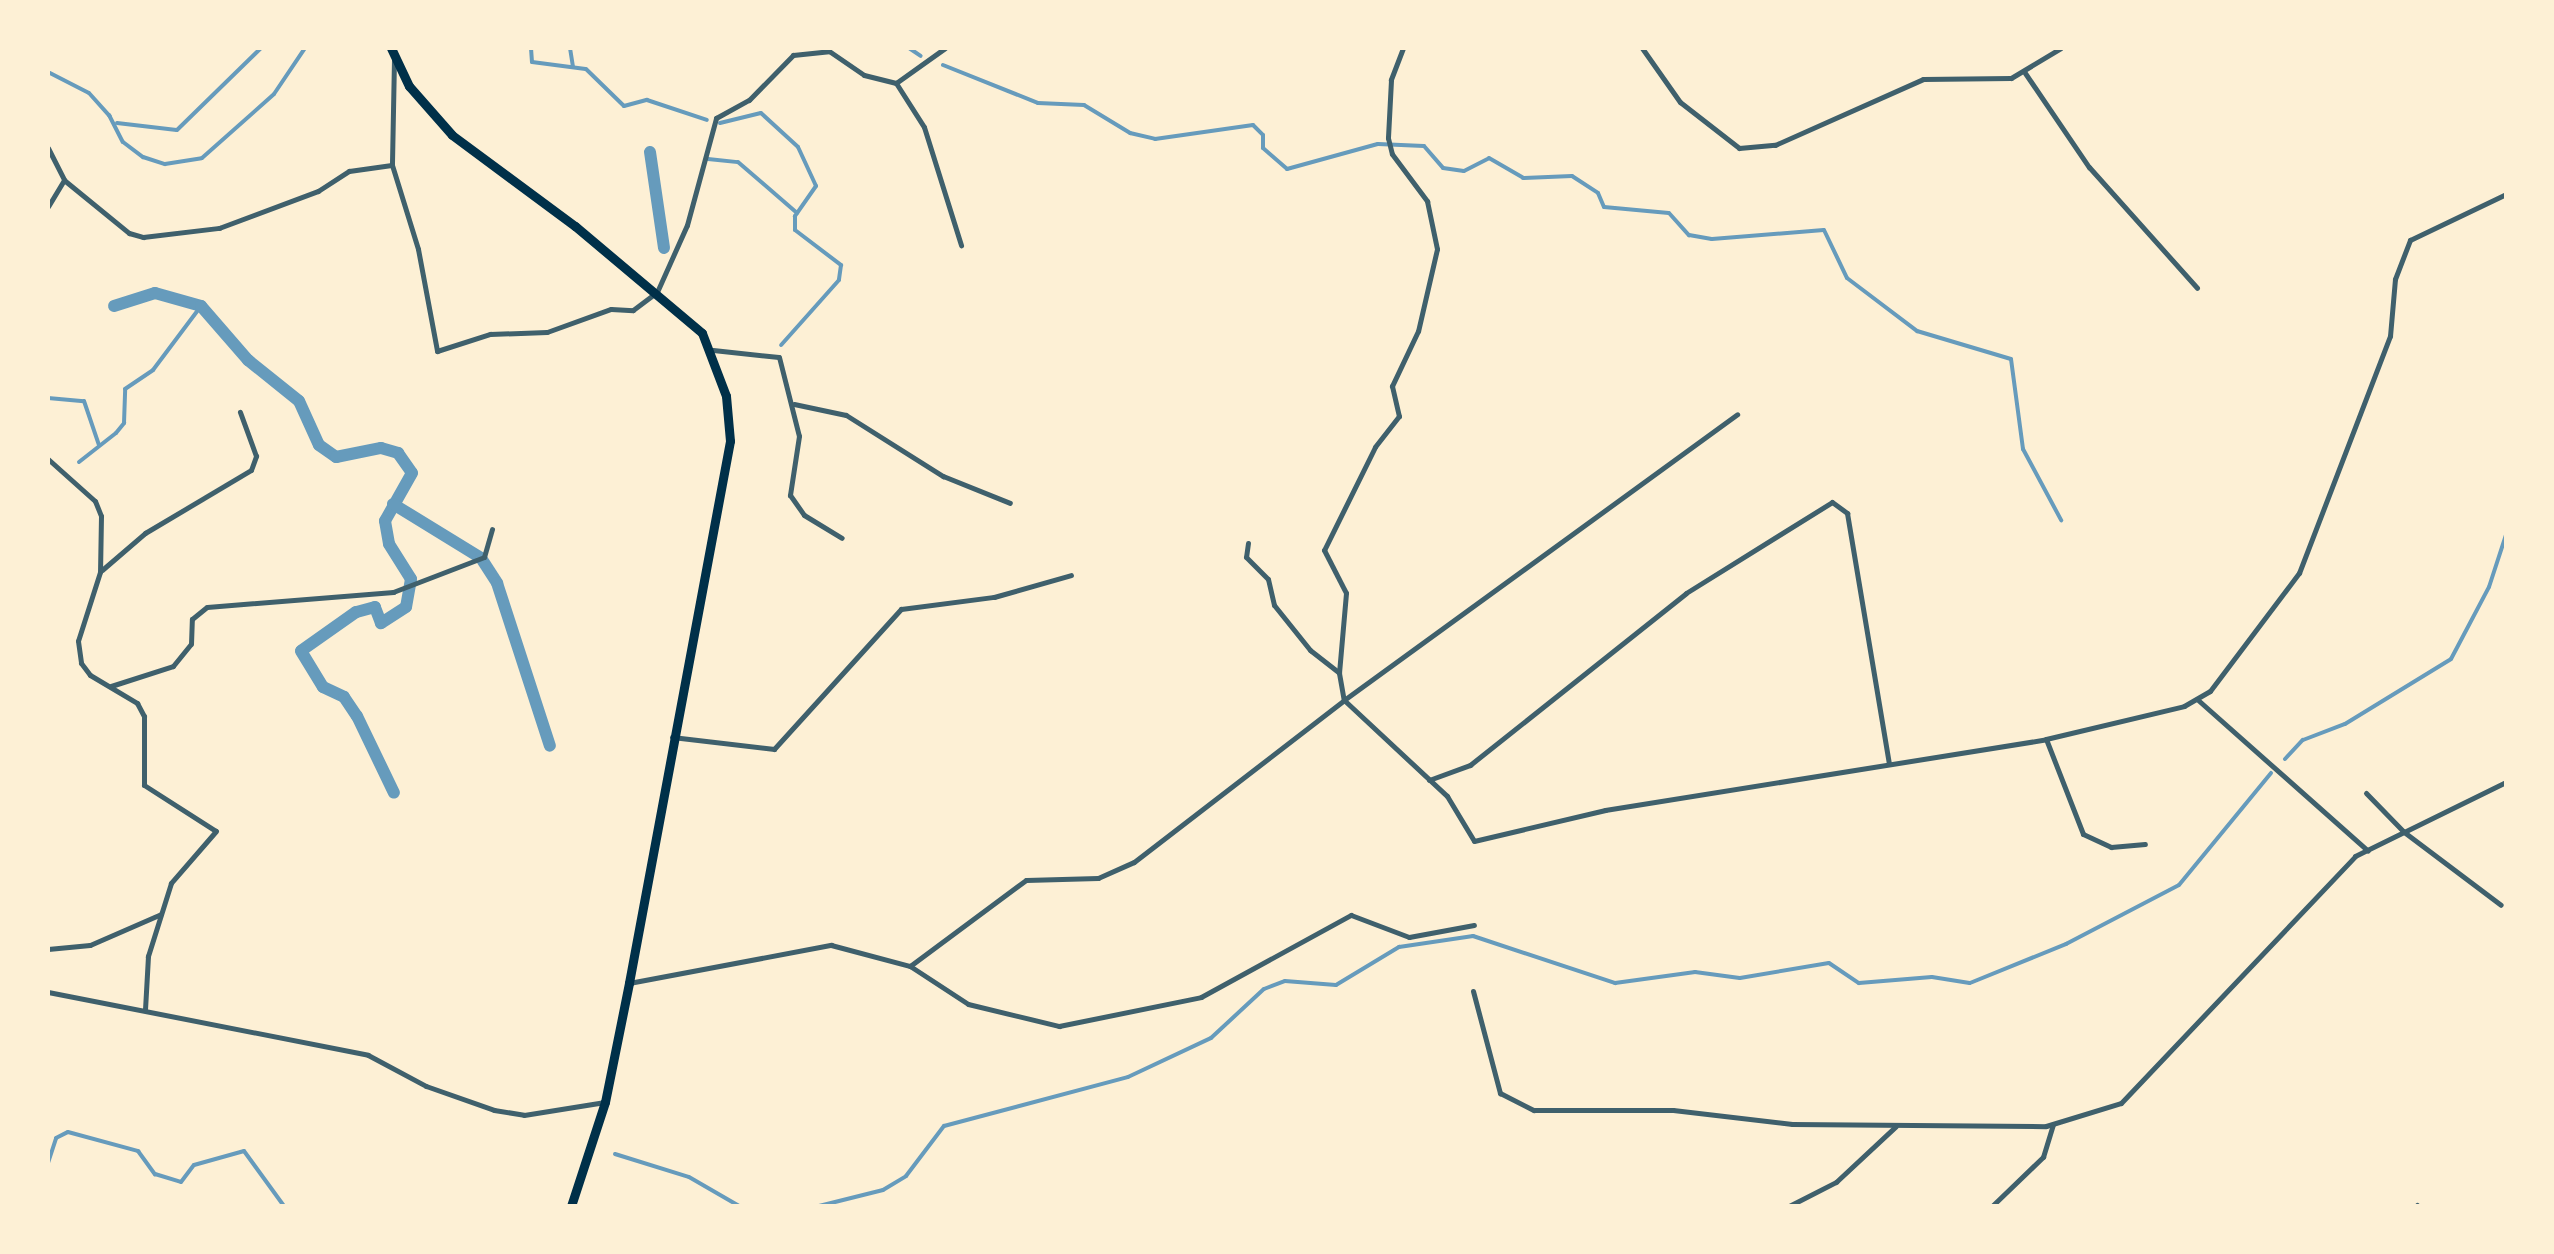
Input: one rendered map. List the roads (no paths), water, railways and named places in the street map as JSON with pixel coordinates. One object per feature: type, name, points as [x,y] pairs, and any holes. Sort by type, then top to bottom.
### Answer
[{"type":"highway","points":[[391,48],[426,110],[452,135],[657,292],[713,350],[730,441],[605,1102],[571,1206]]},
{"type":"street","points":[[394,59],[392,164],[418,249],[437,351],[490,334],[546,332],[612,309],[634,310],[657,292],[687,225],[716,118],[749,100],[794,55],[812,48],[829,51],[880,82],[896,83],[946,48]]},
{"type":"street","points":[[1403,48],[1391,80],[1388,138],[1392,154],[1427,201],[1438,248],[1418,331],[1392,386],[1398,416],[1374,447],[1324,550],[1347,597],[1339,673],[1344,700],[1447,796],[1474,841],[1606,810],[1783,787],[1889,764],[2046,739],[2197,700],[2298,572],[2390,336],[2394,279],[2410,240],[2506,194]]},
{"type":"street","points":[[1642,48],[1680,102],[1739,148],[1775,145],[1923,80],[1987,82],[2026,73],[2061,48]]},
{"type":"street","points":[[2026,73],[2080,156],[2197,288]]},
{"type":"street","points":[[896,83],[924,127],[961,245]]},
{"type":"street","points":[[48,148],[64,180],[129,234],[219,228],[318,190],[348,171],[392,164]]},
{"type":"street","points":[[48,207],[64,180]]},
{"type":"street","points":[[713,350],[773,352],[794,404],[798,460],[790,495],[804,515],[842,538]]},
{"type":"street","points":[[794,404],[846,415],[944,476],[1010,504]]},
{"type":"street","points":[[100,572],[144,534],[251,470],[256,456],[240,412]]},
{"type":"street","points":[[910,966],[1026,880],[1098,878],[1134,862],[1344,700],[1737,414]]},
{"type":"street","points":[[48,459],[95,501],[100,572],[78,641],[90,675],[137,702],[144,716],[144,786],[216,832],[171,883],[148,956],[144,1009]]},
{"type":"street","points":[[1429,780],[1470,764],[1686,593],[1832,502],[1847,513],[1889,764]]},
{"type":"street","points":[[111,686],[173,666],[190,644],[192,619],[208,607],[394,592],[484,557],[492,528]]},
{"type":"street","points":[[1248,543],[1246,556],[1268,579],[1274,606],[1310,650],[1339,673]]},
{"type":"street","points":[[672,737],[774,749],[901,610],[994,597],[1071,574]]},
{"type":"street","points":[[2197,700],[2368,851]]},
{"type":"street","points":[[2046,739],[2082,834],[2111,848],[2144,844]]},
{"type":"street","points":[[1473,991],[1500,1093],[1534,1110],[1673,1110],[1792,1124],[2053,1124],[2121,1104],[2302,905],[2368,851],[2506,782]]},
{"type":"street","points":[[2366,793],[2404,832],[2501,904]]},
{"type":"street","points":[[48,949],[90,944],[161,914]]},
{"type":"street","points":[[629,983],[830,945],[910,966],[968,1004],[1058,1026],[1201,997],[1351,915],[1410,937],[1474,924]]},
{"type":"street","points":[[48,992],[368,1054],[426,1086],[494,1110],[524,1114],[605,1102]]},
{"type":"street","points":[[1789,1206],[1836,1182],[1898,1124]]},
{"type":"street","points":[[1992,1206],[2043,1156],[2053,1124]]},
{"type":"waterway","points":[[117,123],[177,130],[261,48]]},
{"type":"waterway","points":[[109,115],[123,142],[143,157],[165,164],[202,158],[274,94],[305,48]]},
{"type":"waterway","points":[[531,48],[532,62],[586,69],[624,106],[647,100],[707,120]]},
{"type":"waterway","points":[[570,48],[573,67]]},
{"type":"waterway","points":[[909,48],[921,56]]},
{"type":"waterway","points":[[943,65],[1038,103],[1084,105],[1130,133],[1155,139],[1253,125],[1263,135],[1263,148],[1287,169],[1378,144],[1424,146],[1443,168],[1464,171],[1489,158],[1523,178],[1572,176],[1598,193],[1604,207],[1669,213],[1689,235],[1712,239],[1824,230],[1847,278],[1917,331],[2011,359],[2023,449],[2061,520]]},
{"type":"waterway","points":[[48,72],[89,93],[110,116]]},
{"type":"waterway","points":[[720,123],[761,113],[798,147],[816,186],[795,216],[795,230],[841,265],[839,280],[781,345]]},
{"type":"waterway","points":[[650,152],[664,248]]},
{"type":"waterway","points":[[708,159],[738,162],[797,213]]},
{"type":"waterway","points":[[114,306],[155,293],[201,306],[248,360],[299,401],[319,445],[336,457],[381,448],[398,453],[412,473],[385,521],[389,544],[411,579],[406,607],[381,623],[375,607],[356,612],[301,651],[323,687],[344,697],[357,716],[394,793]]},
{"type":"waterway","points":[[79,462],[124,423],[125,389],[153,370],[201,306]]},
{"type":"waterway","points":[[48,398],[84,401],[99,445]]},
{"type":"waterway","points":[[393,504],[481,558],[497,583],[550,746]]},
{"type":"waterway","points":[[2285,759],[2303,740],[2345,724],[2451,659],[2489,587],[2506,535]]},
{"type":"waterway","points":[[819,1206],[883,1190],[906,1176],[944,1126],[1128,1077],[1211,1038],[1264,989],[1285,981],[1336,985],[1399,947],[1473,936],[1615,983],[1695,972],[1740,978],[1829,963],[1859,983],[1932,977],[1970,983],[2066,944],[2179,885],[2271,773]]},
{"type":"waterway","points":[[48,1163],[56,1138],[68,1132],[138,1151],[155,1174],[181,1182],[194,1165],[244,1151],[284,1206]]},
{"type":"waterway","points":[[615,1154],[689,1177],[739,1206]]}]
